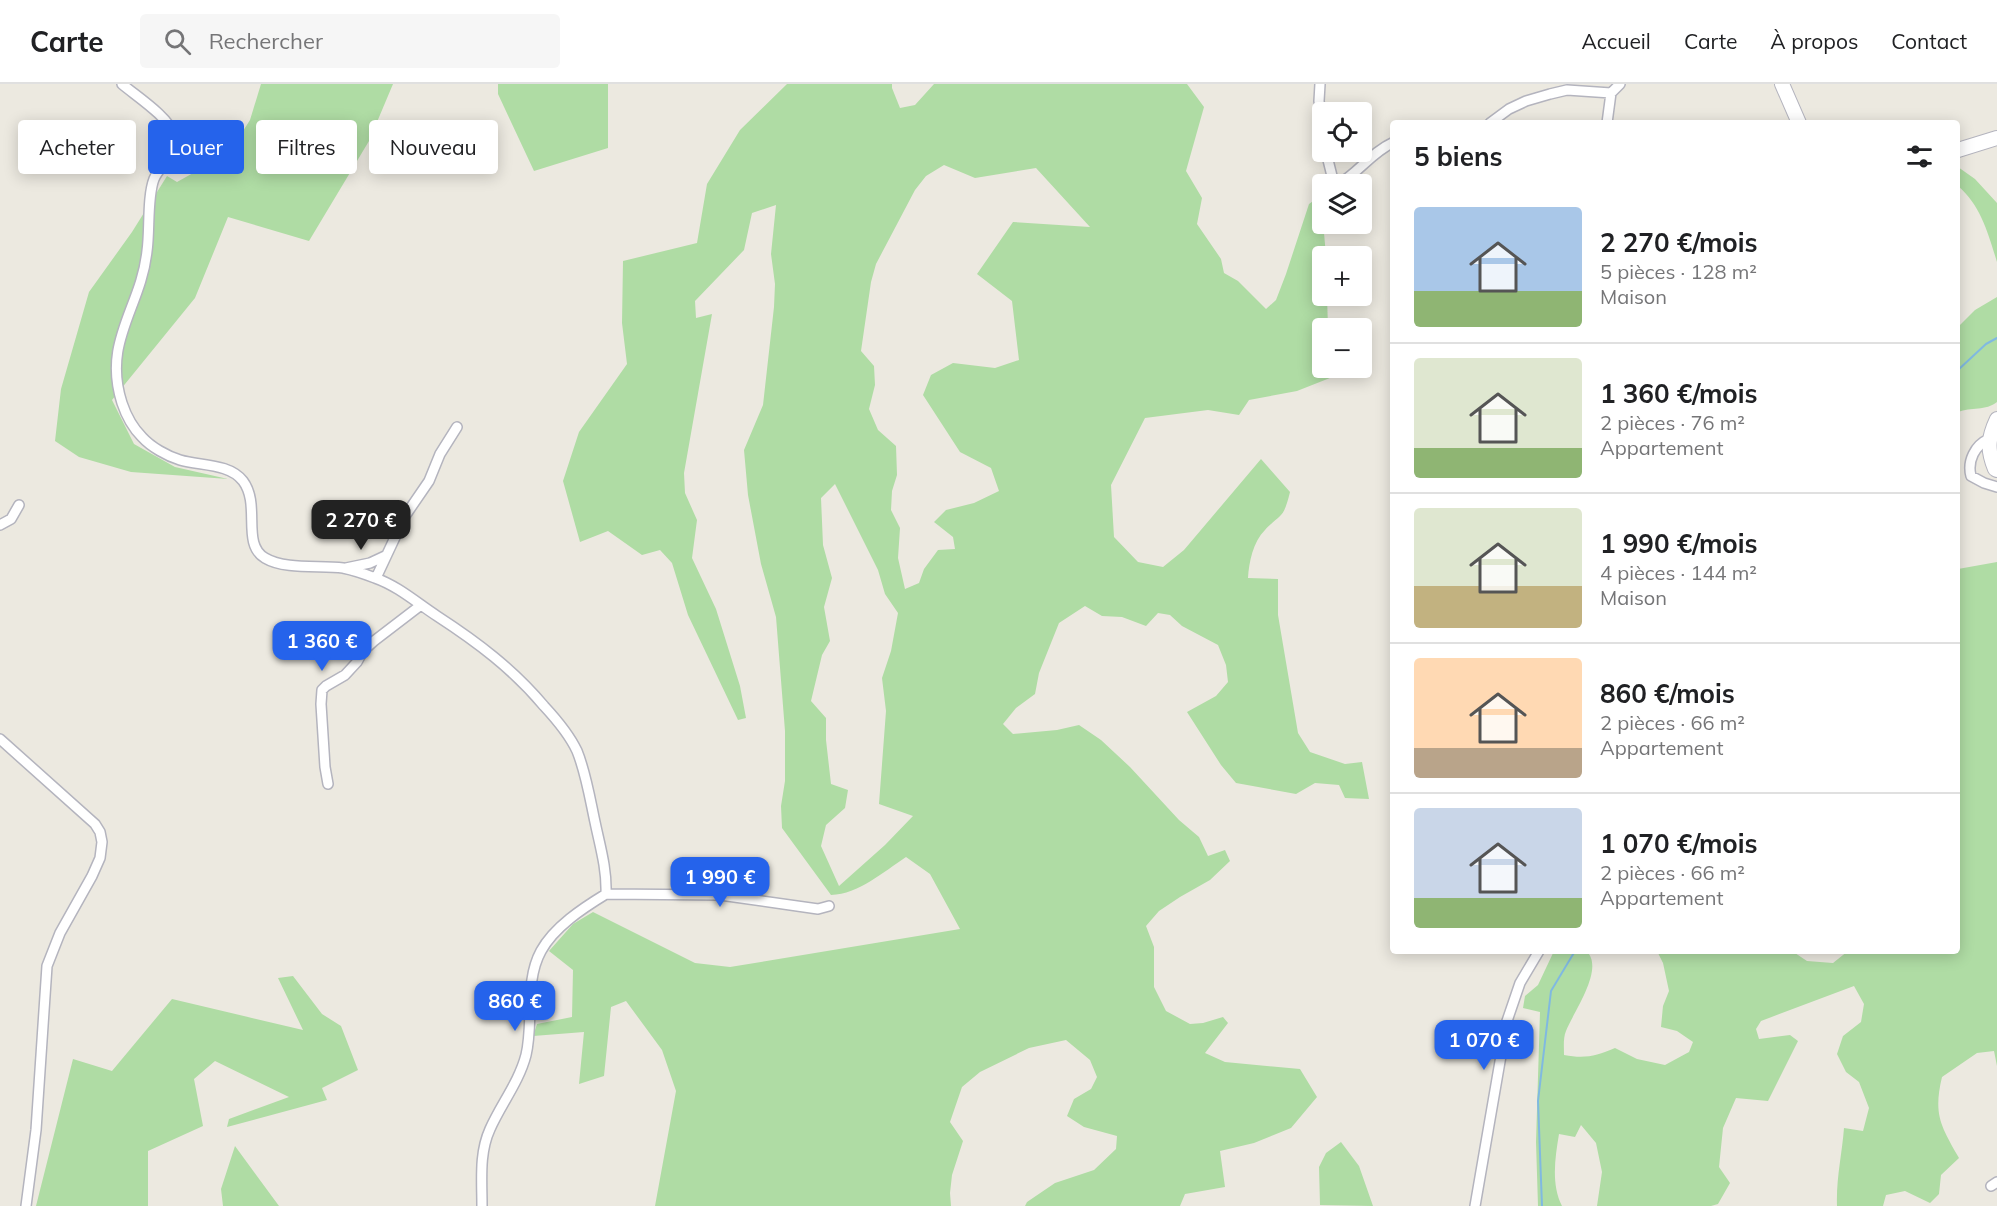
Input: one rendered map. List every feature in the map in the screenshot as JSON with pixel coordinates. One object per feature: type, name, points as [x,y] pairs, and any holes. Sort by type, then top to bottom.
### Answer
[{"type":"street","points":[[122,84],[165,121],[175,136],[173,151],[153,180],[147,254],[134,301],[119,342],[116,360],[117,379],[124,409],[133,425],[143,438],[180,460],[229,471],[237,475],[251,496],[253,543],[255,551],[262,556],[270,561],[285,564],[346,568],[389,584],[492,653],[525,683],[567,734],[577,752],[606,874],[606,894]]},
{"type":"street","points":[[1318,102],[1320,84]]},
{"type":"street","points":[[1607,120],[1611,93],[1620,84]]},
{"type":"street","points":[[1782,84],[1798,120]]},
{"type":"street","points":[[1494,120],[1509,109],[1526,101],[1567,87],[1611,93]]},
{"type":"street","points":[[1960,149],[1997,138]]},
{"type":"street","points":[[1353,174],[1381,148],[1390,144]]},
{"type":"street","points":[[1997,420],[1989,439],[1989,455],[1997,470]]},
{"type":"street","points":[[375,578],[405,516],[429,481],[440,454],[457,427]]},
{"type":"street","points":[[1989,439],[1982,442],[1972,454],[1970,471],[1971,476],[1997,487]]},
{"type":"street","points":[[0,525],[11,519],[19,505]]},
{"type":"street","points":[[346,568],[370,563],[385,556]]},
{"type":"street","points":[[328,784],[325,767],[322,690],[345,675],[363,651],[421,605]]},
{"type":"street","points":[[0,739],[91,819],[100,832],[102,842],[100,858],[60,933],[47,966],[36,1130],[26,1206]]},
{"type":"street","points":[[482,1206],[484,1146],[489,1130],[524,1060],[531,1021],[531,986],[540,952],[550,937],[591,903],[606,894],[720,894],[818,909],[829,906]]},
{"type":"street","points":[[1474,1206],[1507,1021],[1520,983],[1537,954]]},
{"type":"green space","points":[[261,84],[393,84],[378,120],[369,120],[369,141],[357,161],[357,120],[256,120],[256,174],[349,174],[309,241],[228,217],[195,298],[112,400],[134,444],[175,467],[228,479],[131,472],[79,457],[55,441],[61,389],[89,292],[132,232],[167,176],[177,182],[191,174],[244,174],[244,129],[250,120]]},
{"type":"green space","points":[[498,84],[608,84],[608,148],[534,171],[498,94]]},
{"type":"green space","points":[[787,84],[892,84],[900,108],[915,105],[934,84],[1187,84],[1204,107],[1186,171],[1202,198],[1197,224],[1221,259],[1224,273],[1238,281],[1266,309],[1276,300],[1309,204],[1312,202],[1312,234],[1324,234],[1325,246],[1312,246],[1312,306],[1327,306],[1328,318],[1312,318],[1312,378],[1330,378],[1297,391],[1249,400],[1239,415],[1208,410],[1145,418],[1111,485],[1114,537],[1138,562],[1163,567],[1184,550],[1261,459],[1290,492],[1281,515],[1257,540],[1248,578],[1278,579],[1278,615],[1298,733],[1310,752],[1345,764],[1362,762],[1369,799],[1345,798],[1339,785],[1315,783],[1296,794],[1236,783],[1221,765],[1187,712],[1216,696],[1228,682],[1226,665],[1218,645],[1182,626],[1170,615],[1158,613],[1146,626],[1122,617],[1102,616],[1085,606],[1059,623],[1039,673],[1035,694],[1016,708],[1003,724],[1013,734],[1057,730],[1079,725],[1101,740],[1130,767],[1179,820],[1199,837],[1208,856],[1225,850],[1230,861],[1210,880],[1159,911],[1146,926],[1154,947],[1154,987],[1166,1011],[1190,1024],[1223,1017],[1228,1023],[1205,1053],[1225,1062],[1300,1069],[1317,1097],[1291,1128],[1254,1143],[1220,1151],[1225,1187],[1185,1194],[1180,1206],[1025,1206],[1027,1202],[1055,1183],[1094,1170],[1116,1149],[1117,1136],[1084,1127],[1067,1116],[1074,1099],[1091,1089],[1097,1077],[1090,1060],[1066,1040],[1029,1048],[980,1072],[962,1087],[950,1122],[963,1141],[952,1175],[951,1206],[655,1206],[676,1091],[662,1050],[626,1001],[611,1007],[604,1076],[579,1084],[584,1032],[533,1036],[537,1024],[572,1017],[573,970],[549,951],[573,924],[593,912],[695,963],[730,967],[960,929],[930,874],[906,857],[861,886],[841,894],[831,895],[782,828],[785,731],[776,617],[761,564],[748,495],[744,450],[763,405],[774,307],[775,284],[771,254],[776,205],[752,213],[744,250],[695,301],[696,318],[712,314],[684,473],[685,493],[697,520],[692,558],[716,609],[740,686],[746,718],[738,720],[688,615],[672,563],[660,550],[642,555],[608,531],[580,542],[563,481],[579,432],[627,364],[622,323],[623,261],[697,243],[707,184],[740,130]],"holes":[[[944,165],[975,178],[1036,168],[1090,227],[1013,222],[977,274],[1012,301],[1019,360],[995,368],[953,363],[931,375],[923,395],[960,452],[991,468],[999,491],[974,503],[946,510],[934,522],[953,537],[955,549],[938,550],[924,569],[919,583],[905,589],[898,558],[900,528],[891,510],[892,491],[897,475],[896,446],[878,430],[869,409],[875,385],[874,366],[861,351],[871,282],[876,264],[915,190],[926,176]],[[835,484],[878,570],[885,594],[898,613],[891,651],[882,678],[886,711],[879,804],[913,816],[885,845],[839,886],[821,846],[826,825],[845,808],[848,790],[831,784],[826,718],[811,701],[822,655],[830,641],[824,607],[832,578],[823,545],[821,498]]]},
{"type":"green space","points":[[1960,168],[1975,179],[1997,203],[1997,262],[1987,230],[1973,202],[1960,188]]},
{"type":"green space","points":[[1997,297],[1997,402],[1988,407],[1960,412],[1960,325],[1975,310]]},
{"type":"green space","points":[[1997,562],[1997,1066],[1994,1051],[1977,1053],[1942,1077],[1938,1101],[1940,1120],[1959,1158],[1941,1175],[1939,1194],[1930,1203],[1905,1191],[1886,1195],[1883,1206],[1837,1206],[1844,1128],[1863,1131],[1869,1108],[1859,1082],[1846,1072],[1837,1054],[1843,1036],[1861,1022],[1864,1004],[1854,986],[1761,1021],[1756,1029],[1759,1039],[1790,1035],[1798,1041],[1768,1101],[1736,1098],[1723,1128],[1719,1167],[1730,1183],[1718,1204],[1711,1206],[1597,1206],[1602,1172],[1596,1143],[1581,1125],[1575,1137],[1559,1134],[1555,1180],[1562,1206],[1538,1206],[1536,1142],[1540,1012],[1523,1008],[1525,996],[1538,985],[1553,954],[1589,954],[1592,962],[1592,972],[1585,993],[1565,1034],[1564,1055],[1590,1056],[1615,1048],[1637,1059],[1665,1065],[1689,1052],[1693,1042],[1677,1031],[1661,1027],[1663,1006],[1669,991],[1663,963],[1658,954],[1796,954],[1807,961],[1833,963],[1844,954],[1960,954],[1960,569]]},
{"type":"green space","points":[[293,976],[322,1014],[341,1026],[358,1070],[322,1088],[327,1100],[227,1127],[229,1119],[289,1097],[215,1061],[194,1079],[203,1126],[148,1151],[148,1206],[36,1206],[73,1059],[112,1071],[172,999],[303,1030],[278,978]]},
{"type":"green space","points":[[1341,1142],[1359,1166],[1373,1206],[1320,1205],[1319,1167],[1326,1153]]},
{"type":"green space","points":[[235,1146],[279,1206],[223,1206],[221,1189]]},
{"type":"waterway","points":[[1960,368],[1986,344],[1997,338]]},
{"type":"waterway","points":[[1542,1206],[1538,1101],[1551,991],[1573,954]]}]
